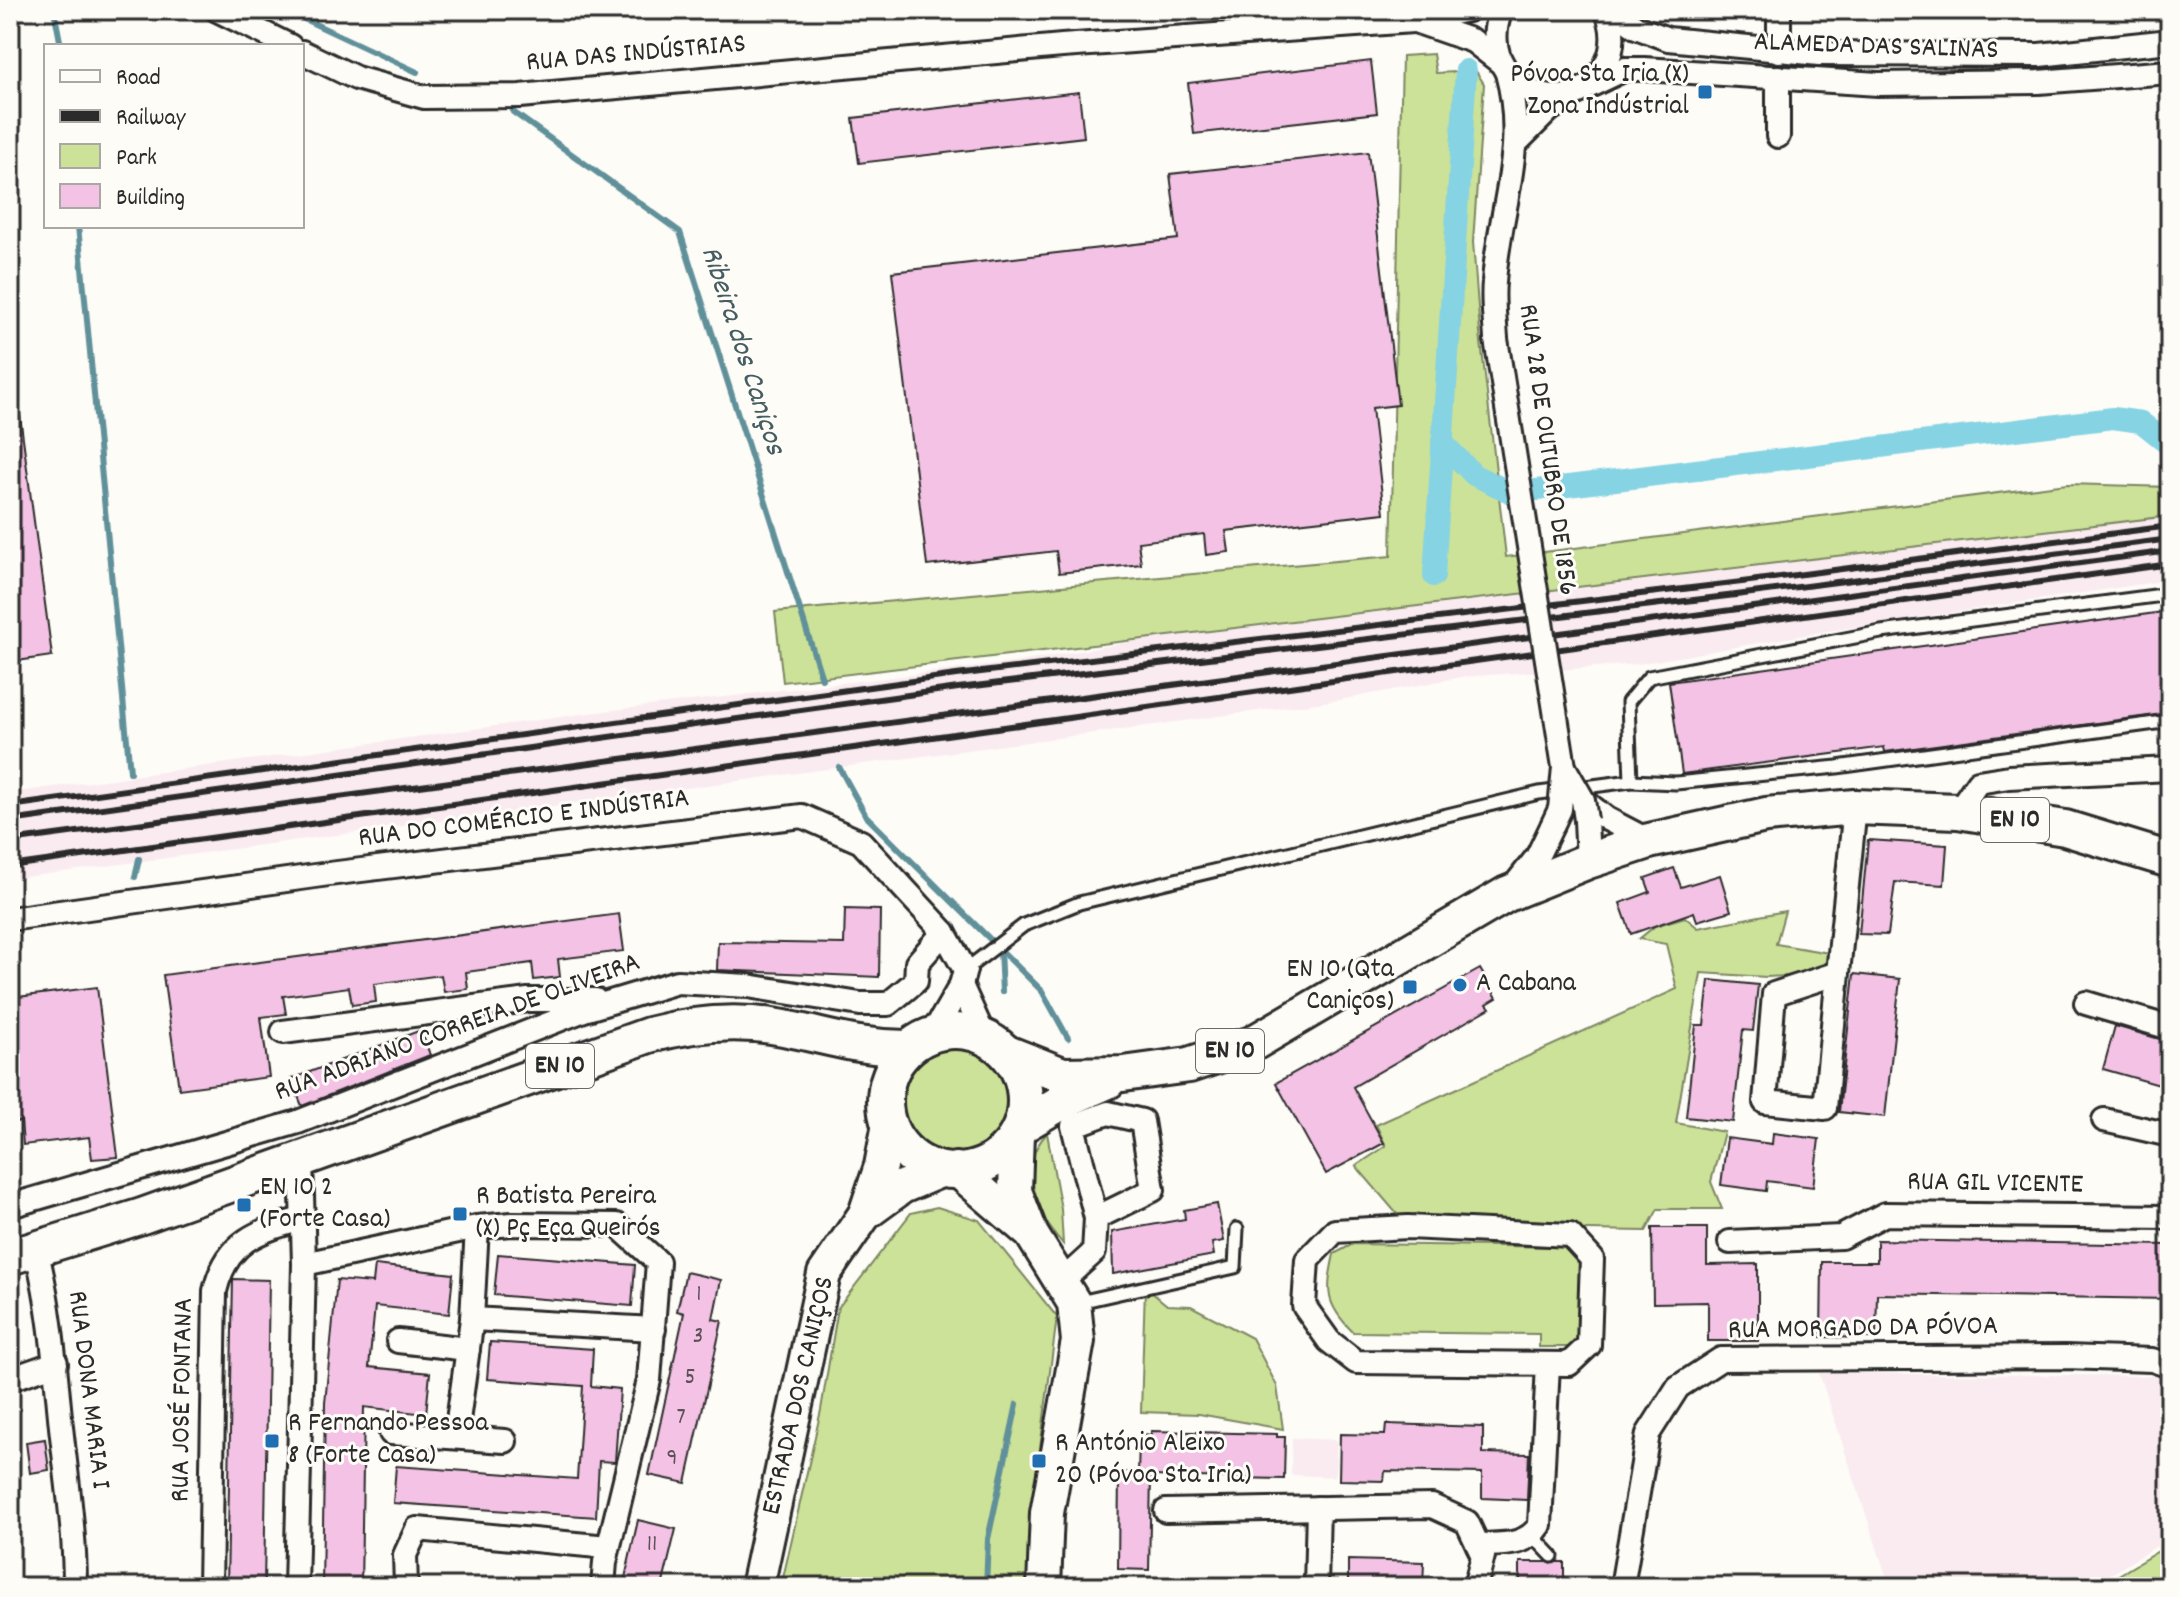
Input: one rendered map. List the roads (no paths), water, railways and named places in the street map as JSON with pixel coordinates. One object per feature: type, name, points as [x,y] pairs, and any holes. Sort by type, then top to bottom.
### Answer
[{"type":"main road","name":"EN 10","points":[[1123,1074],[1189,1065],[1252,1044],[1507,894],[1588,861],[1649,841],[1766,815],[1855,807],[1958,811],[2065,828],[2170,860]]},
{"type":"main road","name":"EN 10","points":[[23,1253],[301,1160],[338,1129],[685,1026],[753,1024],[785,1028],[826,1040]]},
{"type":"main road","points":[[826,1040],[920,1042],[958,1030],[1063,1075],[1123,1074]]},
{"type":"main road","points":[[826,1040],[858,1065],[887,1111],[903,1148],[948,1170],[979,1167],[1003,1152],[1019,1129],[1025,1103],[1021,1076],[996,1044]]},
{"type":"main road","points":[[887,1111],[891,1071],[920,1042]]},
{"type":"main road","points":[[1019,1129],[1065,1100],[1123,1074]]},
{"type":"street","points":[[217,10],[286,44]]},
{"type":"street","name":"RUA DAS INDÚSTRIAS","points":[[304,53],[356,78],[424,97],[520,96],[1062,46],[1413,21],[1468,10]]},
{"type":"street","name":"RUA 28 DE OUTUBRO DE 1856","points":[[1501,10],[1495,36],[1515,106],[1517,142],[1493,284],[1496,339],[1564,767],[1560,809],[1537,857],[1507,894]]},
{"type":"street","points":[[1517,142],[1549,110],[1604,68],[1610,55],[1612,28],[1606,10]]},
{"type":"street","name":"ALAMEDA DAS SALINAS","points":[[1612,10],[1653,36],[1779,51],[1876,57],[1986,57],[2093,52],[2170,41]]},
{"type":"street","points":[[1779,10],[1779,51]]},
{"type":"street","name":"RUA DAS INDÚSTRIAS","points":[[1413,21],[1473,41],[1537,94],[1579,90]]},
{"type":"street","name":"ALAMEDA DAS SALINAS","points":[[1579,90],[1625,69],[1878,84],[1965,84],[2170,72]]},
{"type":"street","points":[[1778,77],[1778,136]]},
{"type":"street","name":"RUA 28 DE OUTUBRO DE 1856","points":[[1564,767],[1592,813],[1588,861]]},
{"type":"street","points":[[1958,811],[1978,782],[2009,777],[2170,769]]},
{"type":"street","points":[[1838,973],[1774,994],[1765,1102],[1825,1108],[1855,807]]},
{"type":"street","points":[[1592,813],[1649,841]]},
{"type":"street","name":"RUA DO COMÉRCIO E INDÚSTRIA","points":[[10,919],[329,874],[802,816],[861,842],[944,932],[996,1044]]},
{"type":"street","name":"RUA ADRIANO CORREIA DE OLIVEIRA","points":[[10,1206],[338,1129],[616,1000],[677,982],[748,986],[848,1004],[888,1004],[916,981],[917,963],[944,932]]},
{"type":"street","points":[[920,1042],[963,977]]},
{"type":"street","points":[[283,1032],[528,1000],[616,1000]]},
{"type":"street","points":[[2086,1003],[2170,1028]]},
{"type":"street","name":"ESTRADA DOS CANIÇOS","points":[[757,1587],[824,1274],[865,1214],[881,1166],[887,1111]]},
{"type":"street","points":[[1068,1292],[1094,1252],[1096,1218],[1073,1126],[1108,1113],[1142,1121],[1153,1190],[1096,1218]]},
{"type":"street","points":[[2104,1120],[2170,1135]]},
{"type":"street","points":[[1019,1129],[1015,1191],[1032,1235],[1068,1292],[1078,1341],[1047,1513],[1044,1587]]},
{"type":"street","points":[[296,1587],[305,1218],[301,1160]]},
{"type":"street","points":[[948,1170],[1032,1235]]},
{"type":"street","name":"ESTRADA DOS CANIÇOS","points":[[865,1214],[902,1187],[948,1170]]},
{"type":"street","name":"RUA GIL VICENTE","points":[[1730,1242],[1841,1237],[1885,1214],[2170,1217]]},
{"type":"street","name":"RUA JOSÉ FONTANA","points":[[210,1587],[215,1291],[221,1267],[237,1247],[260,1231],[305,1218]]},
{"type":"street","points":[[304,1264],[477,1227],[512,1224],[617,1225],[658,1262],[649,1380],[608,1547],[603,1587]]},
{"type":"street","points":[[456,1435],[472,1319],[477,1227]]},
{"type":"street","points":[[1408,1227],[1570,1235],[1592,1259],[1589,1345],[1569,1364],[1548,1364],[1356,1362],[1316,1327],[1304,1306],[1307,1260],[1335,1231],[1408,1227]]},
{"type":"street","name":"RUA DONA MARIA I","points":[[23,1253],[46,1288],[75,1529],[75,1587]]},
{"type":"street","points":[[472,1319],[654,1329]]},
{"type":"street","points":[[398,1341],[468,1349]]},
{"type":"street","name":"RUA MORGADO DA PÓVOA","points":[[1622,1587],[1648,1434],[1678,1387],[1721,1359],[2066,1357],[2152,1360],[2170,1366]]},
{"type":"street","points":[[10,1379],[56,1363]]},
{"type":"street","points":[[1478,1545],[1520,1543],[1533,1536],[1540,1525],[1548,1364]]},
{"type":"street","points":[[391,1433],[456,1435],[505,1441]]},
{"type":"street","points":[[1166,1511],[1432,1506],[1467,1522],[1483,1556],[1475,1587]]},
{"type":"street","points":[[1316,1587],[1318,1508]]},
{"type":"street","points":[[406,1587],[405,1555],[417,1529],[608,1547]]},
{"type":"lane","points":[[1631,781],[1628,702],[1649,677],[1881,632],[2170,594]]},
{"type":"lane","points":[[963,977],[987,950],[1003,938],[1024,925],[1079,903],[1539,793],[1631,781],[1676,783],[1837,767],[2170,721]]},
{"type":"lane","points":[[1068,1292],[1235,1267],[1237,1229]]},
{"type":"lane","points":[[1533,1536],[1552,1556]]},
{"type":"waterway","points":[[54,10],[61,44]]},
{"type":"waterway","name":"Ribeira dos Caniços","points":[[285,10],[417,72]]},
{"type":"waterway","points":[[1434,576],[1466,70]]},
{"type":"waterway","name":"Ribeira dos Caniços","points":[[513,112],[680,232],[822,679]]},
{"type":"waterway","points":[[78,228],[130,772]]},
{"type":"waterway","points":[[1442,442],[1474,475],[1512,493],[2113,418],[2141,422],[2170,445]]},
{"type":"waterway","name":"Ribeira dos Caniços","points":[[839,767],[866,816],[1042,991],[1068,1038]]},
{"type":"waterway","points":[[135,877],[139,859]]},
{"type":"waterway","points":[[1000,949],[1002,992]]},
{"type":"waterway","points":[[986,1587],[988,1539],[1017,1404]]},
{"type":"railway","points":[[10,806],[956,675],[1742,582],[2170,526]]},
{"type":"railway","points":[[10,821],[958,688],[1744,594],[2170,539]]},
{"type":"railway","points":[[10,841],[2170,551]]},
{"type":"railway","points":[[10,866],[2170,564]]},
{"type":"place","name":"Póvoa Sta Iria (X) Zona Indústrial","points":[[1705,92]]},
{"type":"place","name":"A Cabana","points":[[1460,985]]},
{"type":"place","name":"EN 10 (Qta Caniços)","points":[[1410,987]]},
{"type":"place","name":"EN 10 2 (Forte Casa)","points":[[244,1205]]},
{"type":"place","name":"R Batista Pereira (X) Pç Eça Queirós","points":[[460,1214]]},
{"type":"place","name":"R Fernando Pessoa 8 (Forte Casa)","points":[[272,1441]]},
{"type":"place","name":"R António Aleixo 20 (Póvoa Sta Iria)","points":[[1039,1461]]}]
